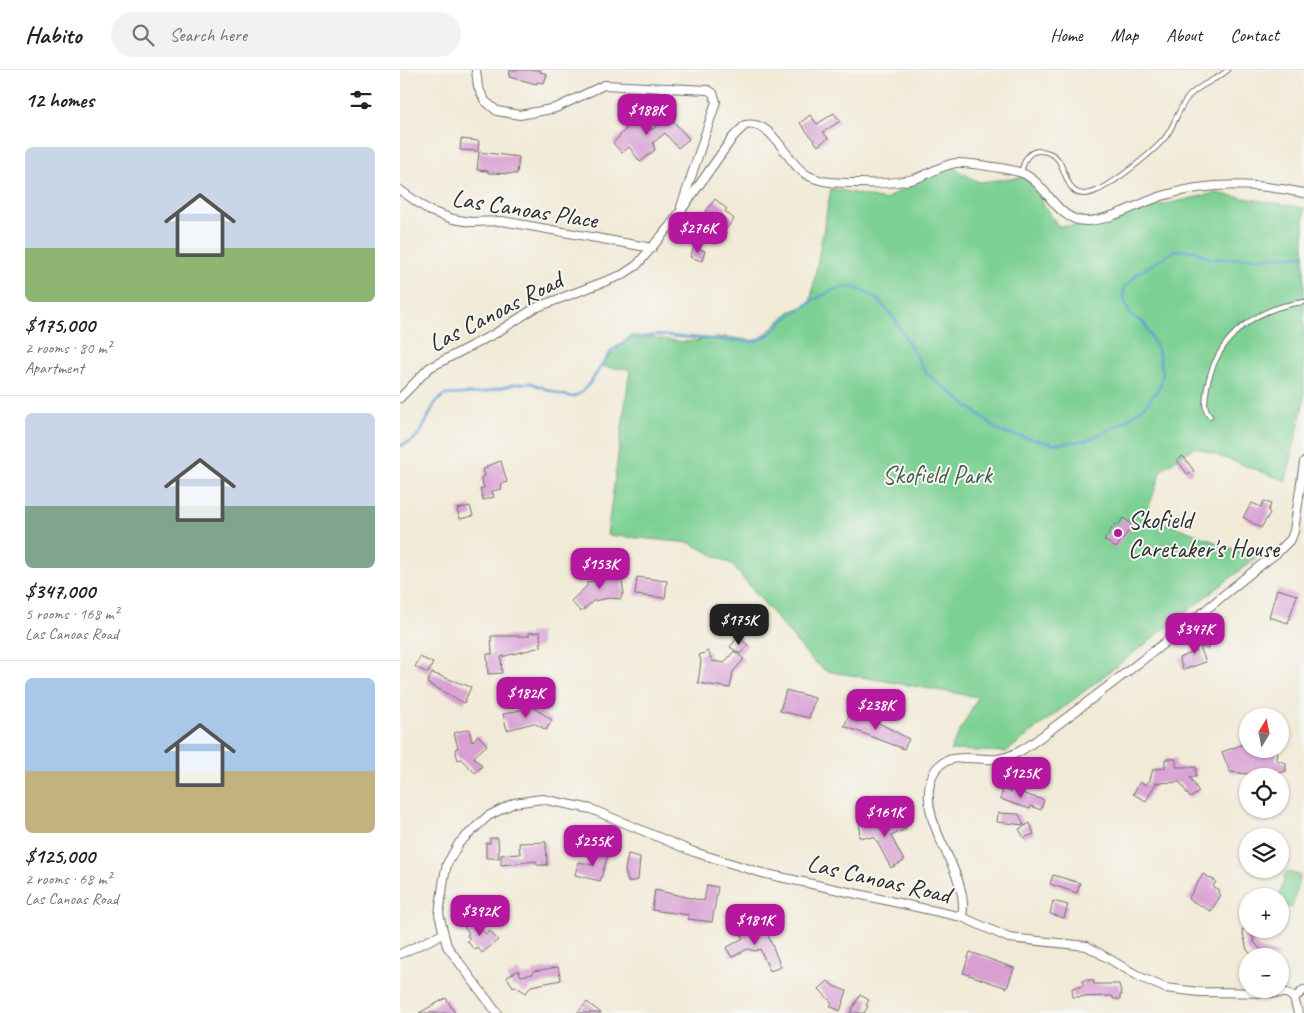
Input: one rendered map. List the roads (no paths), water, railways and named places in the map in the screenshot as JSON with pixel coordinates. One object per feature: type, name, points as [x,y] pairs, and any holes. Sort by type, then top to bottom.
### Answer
[{"type":"street","points":[[476,70],[478,87],[485,101],[497,111],[520,115],[556,108],[604,85],[708,90],[713,93],[716,102],[678,216]]},
{"type":"street","name":"Las Canoas Road","points":[[400,398],[429,368],[504,329],[534,308],[622,275],[637,265],[678,216],[733,137],[745,125],[760,125],[768,130],[789,159],[808,175],[830,182],[863,184],[915,179],[956,163],[1022,172]]},
{"type":"street","points":[[1022,172],[1035,181],[1065,214],[1081,221],[1099,219],[1163,196],[1208,186],[1255,185],[1304,193]]},
{"type":"street","name":"Las Canoas Place","points":[[400,190],[430,211],[453,219],[471,222],[502,221],[652,248]]},
{"type":"street","name":"Las Canoas Road","points":[[497,1013],[456,960],[443,934],[439,902],[447,864],[458,844],[488,816],[514,803],[542,799],[591,809],[694,852],[762,873],[962,917],[963,897],[930,807],[930,785],[938,767],[956,757],[998,759],[1022,751],[1130,670],[1277,553],[1291,539],[1294,531],[1304,462]]},
{"type":"street","points":[[962,917],[1009,938],[1087,946],[1140,977],[1179,991],[1286,993],[1294,998],[1298,1013]]},
{"type":"street","points":[[400,954],[443,934]]},
{"type":"street","points":[[1294,998],[1304,990]]},
{"type":"lane","points":[[1022,172],[1029,154],[1048,152],[1058,159],[1066,181],[1072,188],[1084,194],[1098,191],[1154,149],[1168,135],[1189,96],[1228,70]]},
{"type":"lane","points":[[1210,416],[1204,404],[1209,379],[1214,362],[1229,337],[1260,314],[1285,305],[1304,302]]},
{"type":"waterway","points":[[400,446],[412,441],[421,432],[435,403],[444,395],[481,393],[516,384],[531,383],[559,394],[573,397],[582,392],[590,383],[612,350],[630,339],[656,335],[753,342],[772,333],[784,320],[812,301],[833,290],[849,286],[867,292],[878,300],[894,318],[926,373],[1001,432],[1055,444],[1088,440],[1121,424],[1146,405],[1160,387],[1163,373],[1158,351],[1144,323],[1130,315],[1123,296],[1124,288],[1138,273],[1176,250],[1194,251],[1213,259],[1304,256]]},
{"type":"place","name":"Skofield Caretaker's House","points":[[1118,533]]},
{"type":"park label","name":"Skofield Park","points":[[937,474]]}]
